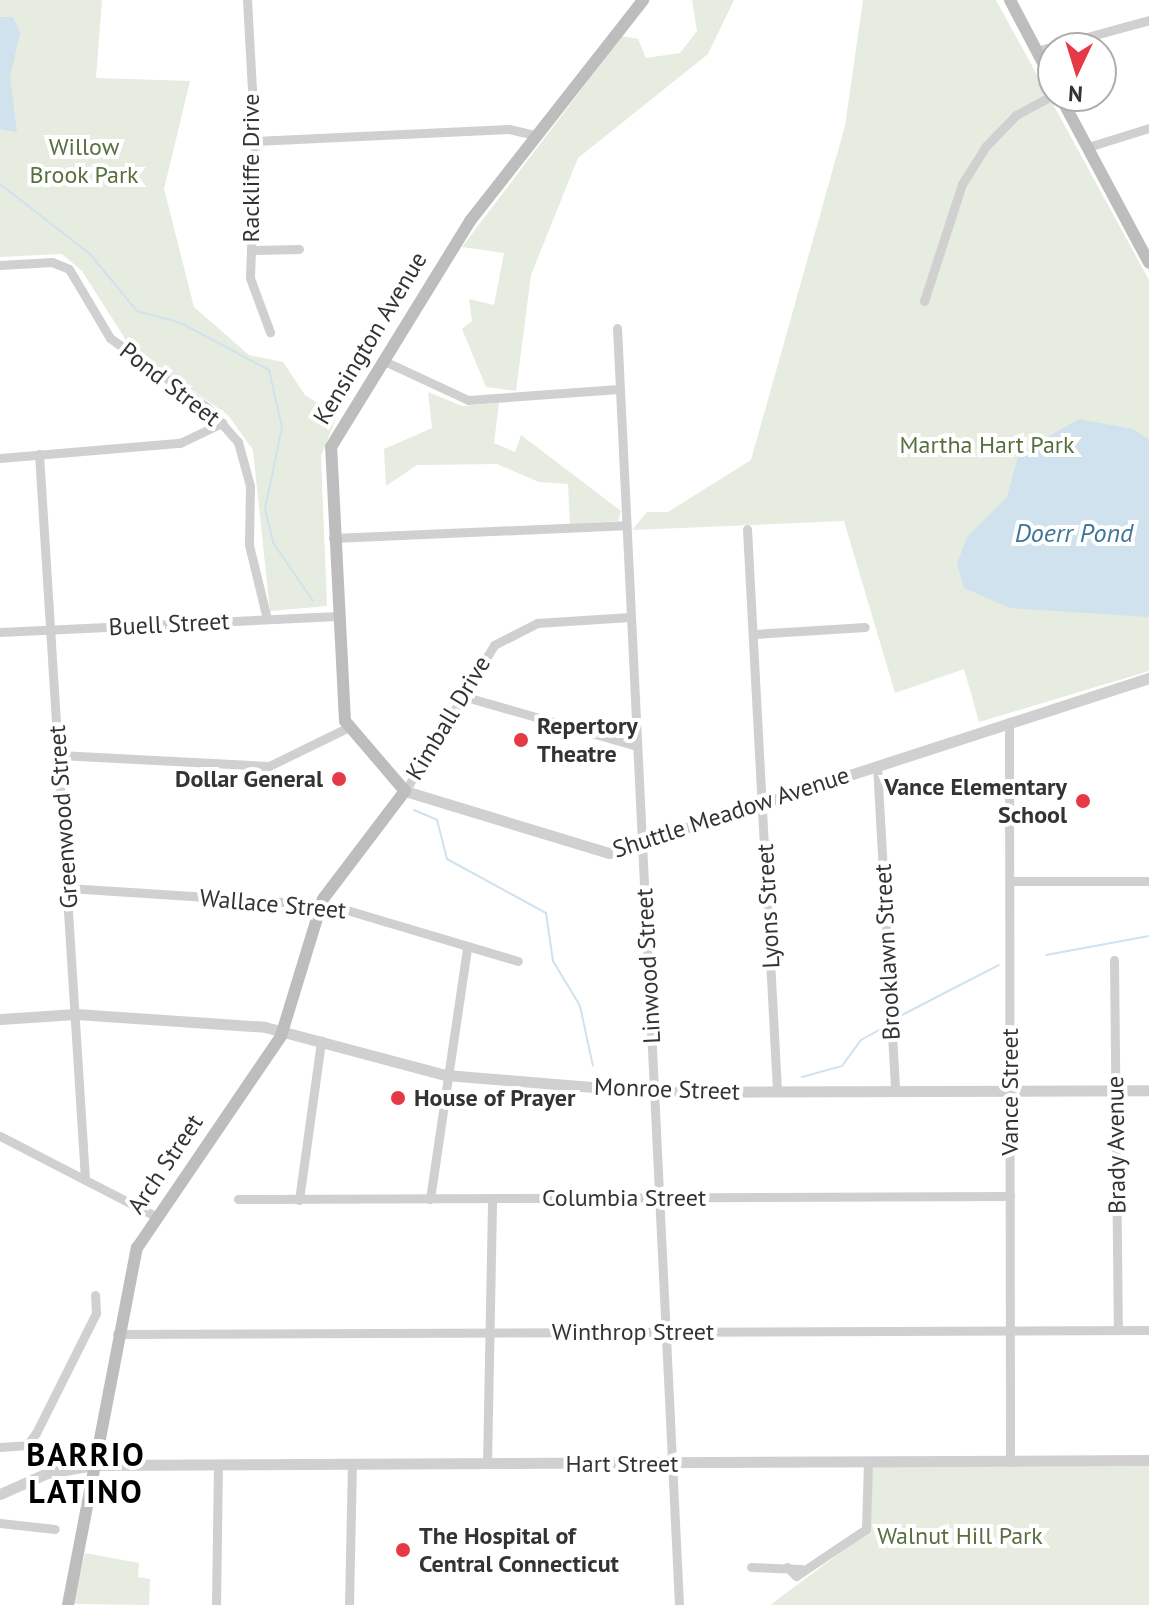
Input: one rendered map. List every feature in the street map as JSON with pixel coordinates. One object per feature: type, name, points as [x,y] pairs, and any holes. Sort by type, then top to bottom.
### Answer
[{"type":"main road","name":"Kensington Avenue","points":[[347,728],[333,538],[331,447],[382,360],[534,135],[643,0]]},
{"type":"main road","points":[[1010,0],[1036,51]]},
{"type":"main road","points":[[1069,112],[1149,263]]},
{"type":"main road","points":[[347,728],[405,791]]},
{"type":"main road","name":"Arch Street","points":[[68,1605],[131,1267],[155,1216],[283,1031],[321,904],[405,791]]},
{"type":"street","name":"Rackliffe Drive","points":[[247,0],[255,141],[250,278],[270,332]]},
{"type":"street","points":[[1036,51],[1149,20]]},
{"type":"street","points":[[924,301],[970,172],[1016,115],[1037,104]]},
{"type":"street","points":[[1088,147],[1149,128]]},
{"type":"street","points":[[255,141],[509,129],[534,135]]},
{"type":"street","points":[[251,250],[299,249]]},
{"type":"street","name":"Pond Street","points":[[0,265],[52,262],[69,269],[110,338],[222,423],[246,461],[249,545],[267,619]]},
{"type":"street","name":"Linwood Street","points":[[617,328],[679,1605]]},
{"type":"street","points":[[382,360],[468,400],[619,389]]},
{"type":"street","points":[[0,458],[180,443],[222,423]]},
{"type":"street","name":"Greenwood Street","points":[[39,454],[85,1180]]},
{"type":"street","points":[[333,538],[625,525]]},
{"type":"street","name":"Lyons Street","points":[[747,529],[777,1091]]},
{"type":"street","name":"Buell Street","points":[[0,632],[338,616]]},
{"type":"street","name":"Kimball Drive","points":[[405,791],[481,654],[537,623],[630,617]]},
{"type":"street","points":[[754,634],[865,627]]},
{"type":"street","name":"Shuttle Meadow Avenue","points":[[405,791],[463,804],[595,853],[642,843],[763,801],[1149,678]]},
{"type":"street","points":[[459,695],[637,746]]},
{"type":"street","name":"Vance Street","points":[[1009,722],[1010,1462]]},
{"type":"street","points":[[59,755],[269,766],[347,728]]},
{"type":"street","name":"Brooklawn Street","points":[[877,765],[895,1091]]},
{"type":"street","points":[[1010,881],[1149,881]]},
{"type":"street","name":"Wallace Street","points":[[68,888],[321,904],[518,961]]},
{"type":"street","points":[[430,1199],[467,947]]},
{"type":"street","name":"Brady Avenue","points":[[1114,960],[1118,1329]]},
{"type":"street","name":"Monroe Street","points":[[0,1019],[76,1014],[283,1031],[446,1075],[654,1092],[1149,1090]]},
{"type":"street","points":[[299,1200],[321,1041]]},
{"type":"street","points":[[0,1136],[155,1216]]},
{"type":"street","name":"Columbia Street","points":[[238,1199],[1010,1196]]},
{"type":"street","points":[[487,1464],[492,1198]]},
{"type":"street","points":[[0,1447],[27,1445],[36,1433],[96,1313],[95,1295]]},
{"type":"street","name":"Winthrop Street","points":[[117,1334],[1149,1330]]},
{"type":"street","name":"Hart Street","points":[[0,1494],[47,1473],[95,1465],[1149,1460]]},
{"type":"street","points":[[751,1567],[802,1569],[867,1527],[868,1463]]},
{"type":"street","points":[[349,1605],[352,1464]]},
{"type":"street","points":[[216,1605],[218,1465]]},
{"type":"street","points":[[0,1523],[55,1529]]},
{"type":"green space","name":"Willow Brook Park","points":[[0,0],[102,0],[96,78],[190,81],[164,189],[194,307],[249,355],[283,362],[305,395],[337,416],[321,456],[327,606],[270,611],[253,450],[228,415],[131,348],[82,271],[62,254],[0,257]]},
{"type":"green space","points":[[692,0],[734,0],[708,54],[578,158],[531,275],[516,391],[486,387],[462,329],[472,321],[469,299],[494,305],[504,253],[462,247],[622,36],[638,39],[646,58],[680,53],[697,31]]},
{"type":"green space","name":"Martha Hart Park","points":[[863,0],[996,0],[1037,75],[1037,112],[1057,112],[1149,280],[1149,671],[979,722],[964,669],[895,693],[844,521],[632,530],[647,512],[668,512],[751,460],[845,126]]},
{"type":"green space","points":[[428,392],[462,406],[499,403],[494,443],[515,452],[521,435],[621,511],[618,521],[570,524],[568,484],[539,482],[497,464],[417,465],[386,486],[384,449],[432,428]]},
{"type":"green space","name":"Walnut Hill Park","points":[[1149,1466],[1149,1605],[770,1605],[867,1533],[872,1467]]},
{"type":"green space","points":[[85,1553],[139,1563],[138,1577],[150,1579],[149,1605],[73,1604]]},
{"type":"water","points":[[0,17],[13,17],[20,33],[10,78],[17,132],[0,129]]},
{"type":"water","name":"Doerr Pond","points":[[1079,419],[1133,429],[1149,440],[1149,617],[1010,608],[964,588],[957,564],[967,537],[1007,497],[1019,453]]},
{"type":"waterway","points":[[0,184],[90,254],[137,311],[181,323],[269,370],[282,427],[265,509],[274,544],[313,601]]},
{"type":"waterway","points":[[414,810],[437,820],[447,859],[546,913],[553,961],[580,1006],[593,1066]]},
{"type":"waterway","points":[[1046,955],[1149,936]]},
{"type":"waterway","points":[[900,1016],[999,965]]},
{"type":"waterway","points":[[802,1077],[842,1066],[861,1040],[881,1029]]},
{"type":"place","name":"Repertory Theatre","points":[[521,740]]},
{"type":"place","name":"Dollar General","points":[[339,779]]},
{"type":"place","name":"Vance Elementary School","points":[[1083,801]]},
{"type":"place","name":"House of Prayer","points":[[398,1098]]},
{"type":"place","name":"The Hospital of Central Connecticut","points":[[403,1550]]},
{"type":"district","name":"BARRIO LATINO","points":[[86,1474]]}]
